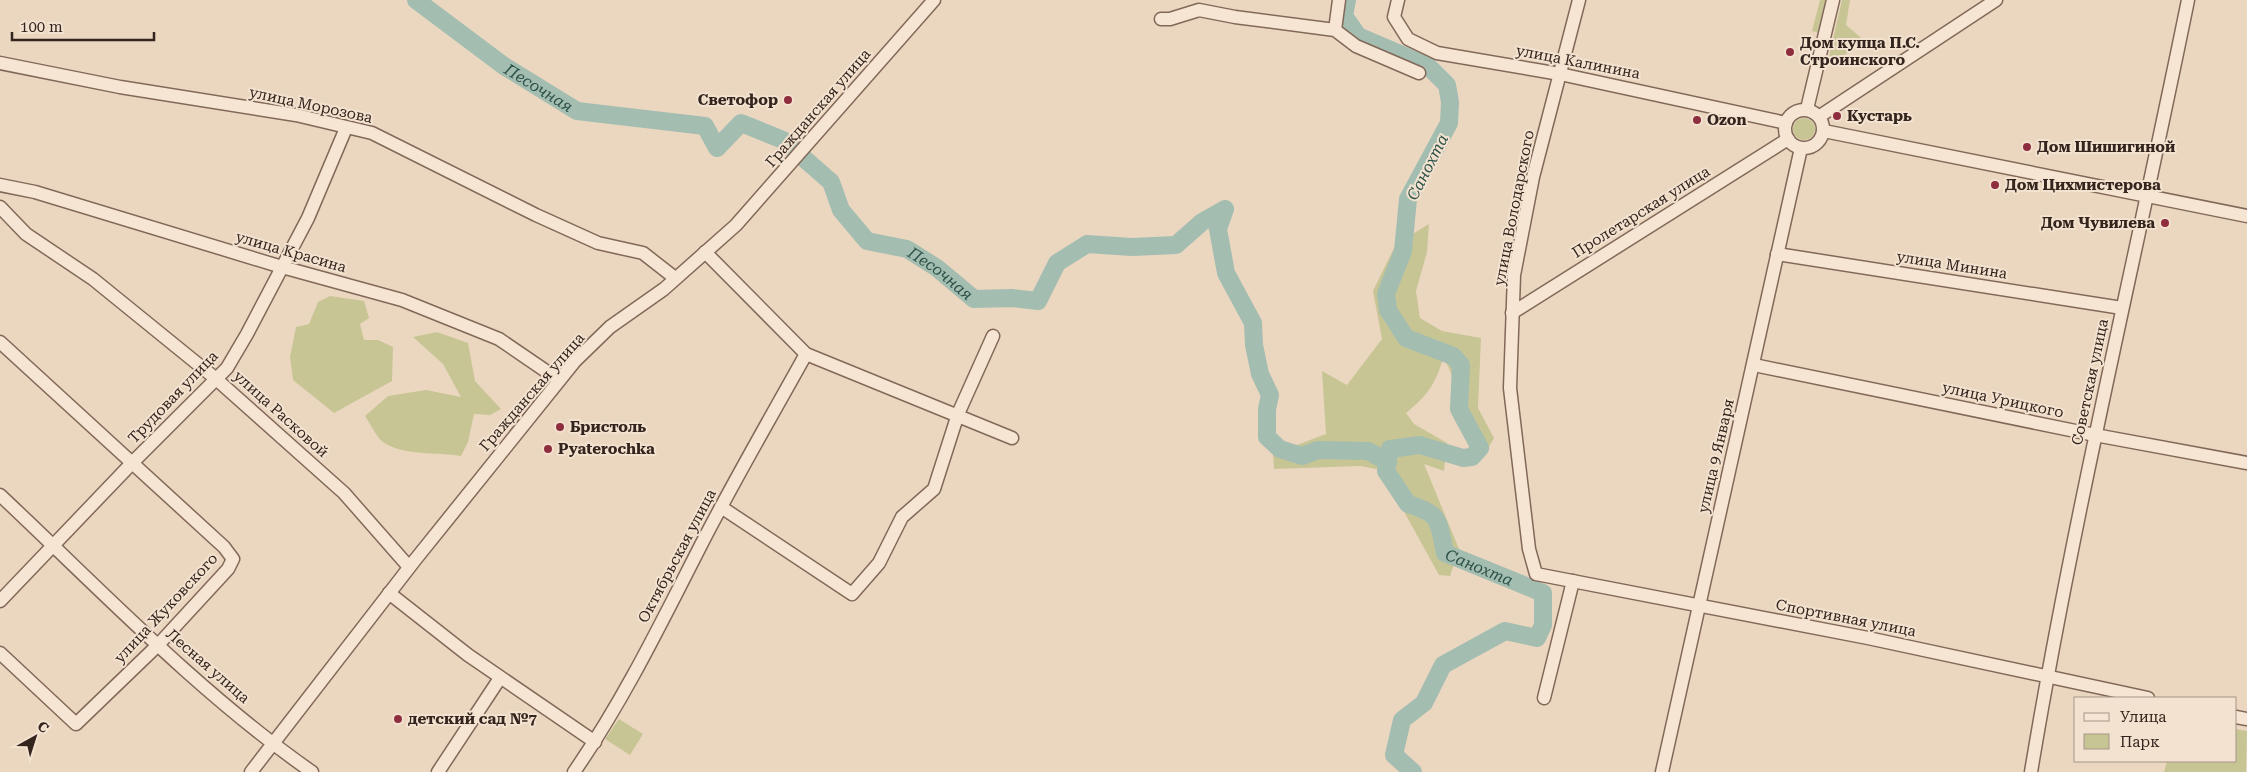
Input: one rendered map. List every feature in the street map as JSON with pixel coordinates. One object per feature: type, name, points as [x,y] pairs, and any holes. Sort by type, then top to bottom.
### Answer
[{"type":"street","name":"Гражданская улица","points":[[250,772],[409,567],[559,380],[610,327],[675,278],[736,225],[934,0]]},
{"type":"street","points":[[1335,30],[1339,0]]},
{"type":"street","name":"улица Калинина","points":[[1398,0],[1394,17],[1408,39],[1437,53],[1560,74],[1786,123]]},
{"type":"street","name":"улица Володарского","points":[[1536,574],[1529,549],[1510,388],[1514,275],[1530,195],[1579,0]]},
{"type":"street","points":[[1807,109],[1833,0]]},
{"type":"street","points":[[1820,116],[1996,0]]},
{"type":"street","name":"Советская улица","points":[[2031,772],[2047,677],[2095,435],[2148,195],[2188,0]]},
{"type":"street","points":[[1161,19],[1199,10],[1234,17],[1335,30],[1356,46],[1419,74]]},
{"type":"street","name":"улица Морозова","points":[[0,63],[120,87],[296,115],[372,134],[536,215],[598,243],[642,253],[675,278]]},
{"type":"street","points":[[1807,109],[1820,116],[1824,131],[1818,142],[1807,148],[1793,145],[1788,139],[1786,123],[1796,111],[1807,109]]},
{"type":"street","name":"Трудовая улица","points":[[0,601],[133,462],[227,368],[308,218],[346,128]]},
{"type":"street","points":[[1824,131],[2247,216]]},
{"type":"street","name":"Пролетарская улица","points":[[1512,313],[1788,139]]},
{"type":"street","name":"улица 9 Января","points":[[1662,772],[1754,366],[1801,148]]},
{"type":"street","name":"улица Красина","points":[[0,186],[35,192],[282,267],[402,300],[499,339],[559,380]]},
{"type":"street","name":"улица Расковой","points":[[0,207],[26,234],[93,279],[216,378],[344,493],[409,567]]},
{"type":"street","points":[[705,252],[806,354],[958,414],[1012,438]]},
{"type":"street","name":"улица Минина","points":[[1777,254],[2122,308]]},
{"type":"street","points":[[720,508],[852,594],[879,563],[902,517],[934,489],[958,414],[993,336]]},
{"type":"street","name":"улица Жуковского","points":[[0,342],[133,462],[224,547],[233,559],[228,569],[158,645],[76,724],[0,653]]},
{"type":"street","name":"Октябрьская улица","points":[[574,772],[595,742],[626,689],[720,508],[806,354]]},
{"type":"street","name":"улица Урицкого","points":[[1754,366],[2095,435],[2247,463]]},
{"type":"street","name":"Лесная улица","points":[[0,496],[158,645],[272,744],[312,772]]},
{"type":"street","name":"Спортивная улица","points":[[1536,574],[1868,638],[2143,697]]},
{"type":"street","points":[[1544,698],[1573,581]]},
{"type":"street","points":[[389,593],[500,678],[595,742]]},
{"type":"street","points":[[438,772],[500,678]]},
{"type":"green space","points":[[1820,0],[1828,0],[1820,33],[1812,31]]},
{"type":"green space","points":[[1842,0],[1850,0],[1846,25],[1866,42],[1827,65]]},
{"type":"green space","points":[[1804,118],[1812,121],[1815,129],[1812,137],[1804,140],[1796,137],[1793,129],[1796,121]]},
{"type":"green space","points":[[1429,224],[1427,252],[1416,291],[1420,318],[1442,331],[1481,338],[1478,408],[1494,438],[1484,455],[1475,447],[1456,423],[1452,411],[1452,378],[1448,366],[1443,359],[1437,376],[1429,389],[1420,401],[1406,413],[1414,424],[1447,443],[1444,471],[1424,464],[1459,549],[1450,576],[1439,575],[1381,470],[1360,466],[1274,469],[1273,454],[1326,434],[1322,371],[1347,385],[1382,339],[1373,291],[1396,244]]},
{"type":"green space","points":[[330,296],[364,301],[369,318],[360,324],[364,340],[378,340],[393,347],[392,381],[334,413],[293,380],[290,357],[296,327],[309,324],[318,302]]},
{"type":"green space","points":[[437,332],[468,343],[475,381],[501,409],[490,415],[474,414],[468,442],[461,456],[400,450],[380,440],[365,416],[388,396],[426,390],[461,397],[443,364],[413,337]]},
{"type":"green space","points":[[619,719],[643,734],[630,755],[605,739]]},
{"type":"green space","points":[[2237,729],[2247,731],[2246,772],[2164,772],[2167,762],[2237,762]]},
{"type":"waterway","name":"Песочная","points":[[416,0],[504,66],[577,111],[705,126],[717,148],[741,123],[783,140],[831,182],[841,210],[867,241],[907,249],[937,268],[974,299],[1012,298],[1038,301],[1057,263],[1087,244],[1132,247],[1176,245],[1202,222],[1225,209],[1218,229],[1226,273],[1253,323],[1254,345],[1260,374],[1270,395],[1267,409],[1267,437],[1280,449],[1302,456],[1318,450],[1368,451],[1388,462]]},
{"type":"waterway","name":"Санохта","points":[[1347,0],[1344,16],[1358,36],[1428,66],[1447,85],[1450,102],[1449,123],[1408,199],[1403,251],[1386,294],[1388,310],[1406,338],[1453,356],[1461,365],[1459,409],[1480,448],[1472,457],[1463,458],[1420,445],[1390,449],[1386,471],[1408,504],[1427,511],[1437,520],[1445,553],[1543,593],[1543,625],[1537,638],[1505,631],[1443,665],[1424,703],[1402,720],[1394,755],[1413,772]]},
{"type":"place","name":"Дом купца П.С. Строинского","points":[[1790,52]]},
{"type":"place","name":"Светофор","points":[[788,100]]},
{"type":"place","name":"Кустарь","points":[[1837,116]]},
{"type":"place","name":"Ozon","points":[[1697,120]]},
{"type":"place","name":"Дом Шишигиной","points":[[2027,147]]},
{"type":"place","name":"Дом Цихмистерова","points":[[1995,185]]},
{"type":"place","name":"Дом Чувилева","points":[[2165,223]]},
{"type":"place","name":"Бристоль","points":[[560,427]]},
{"type":"place","name":"Pyaterochka","points":[[548,449]]},
{"type":"place","name":"детский сад №7","points":[[398,719]]}]
